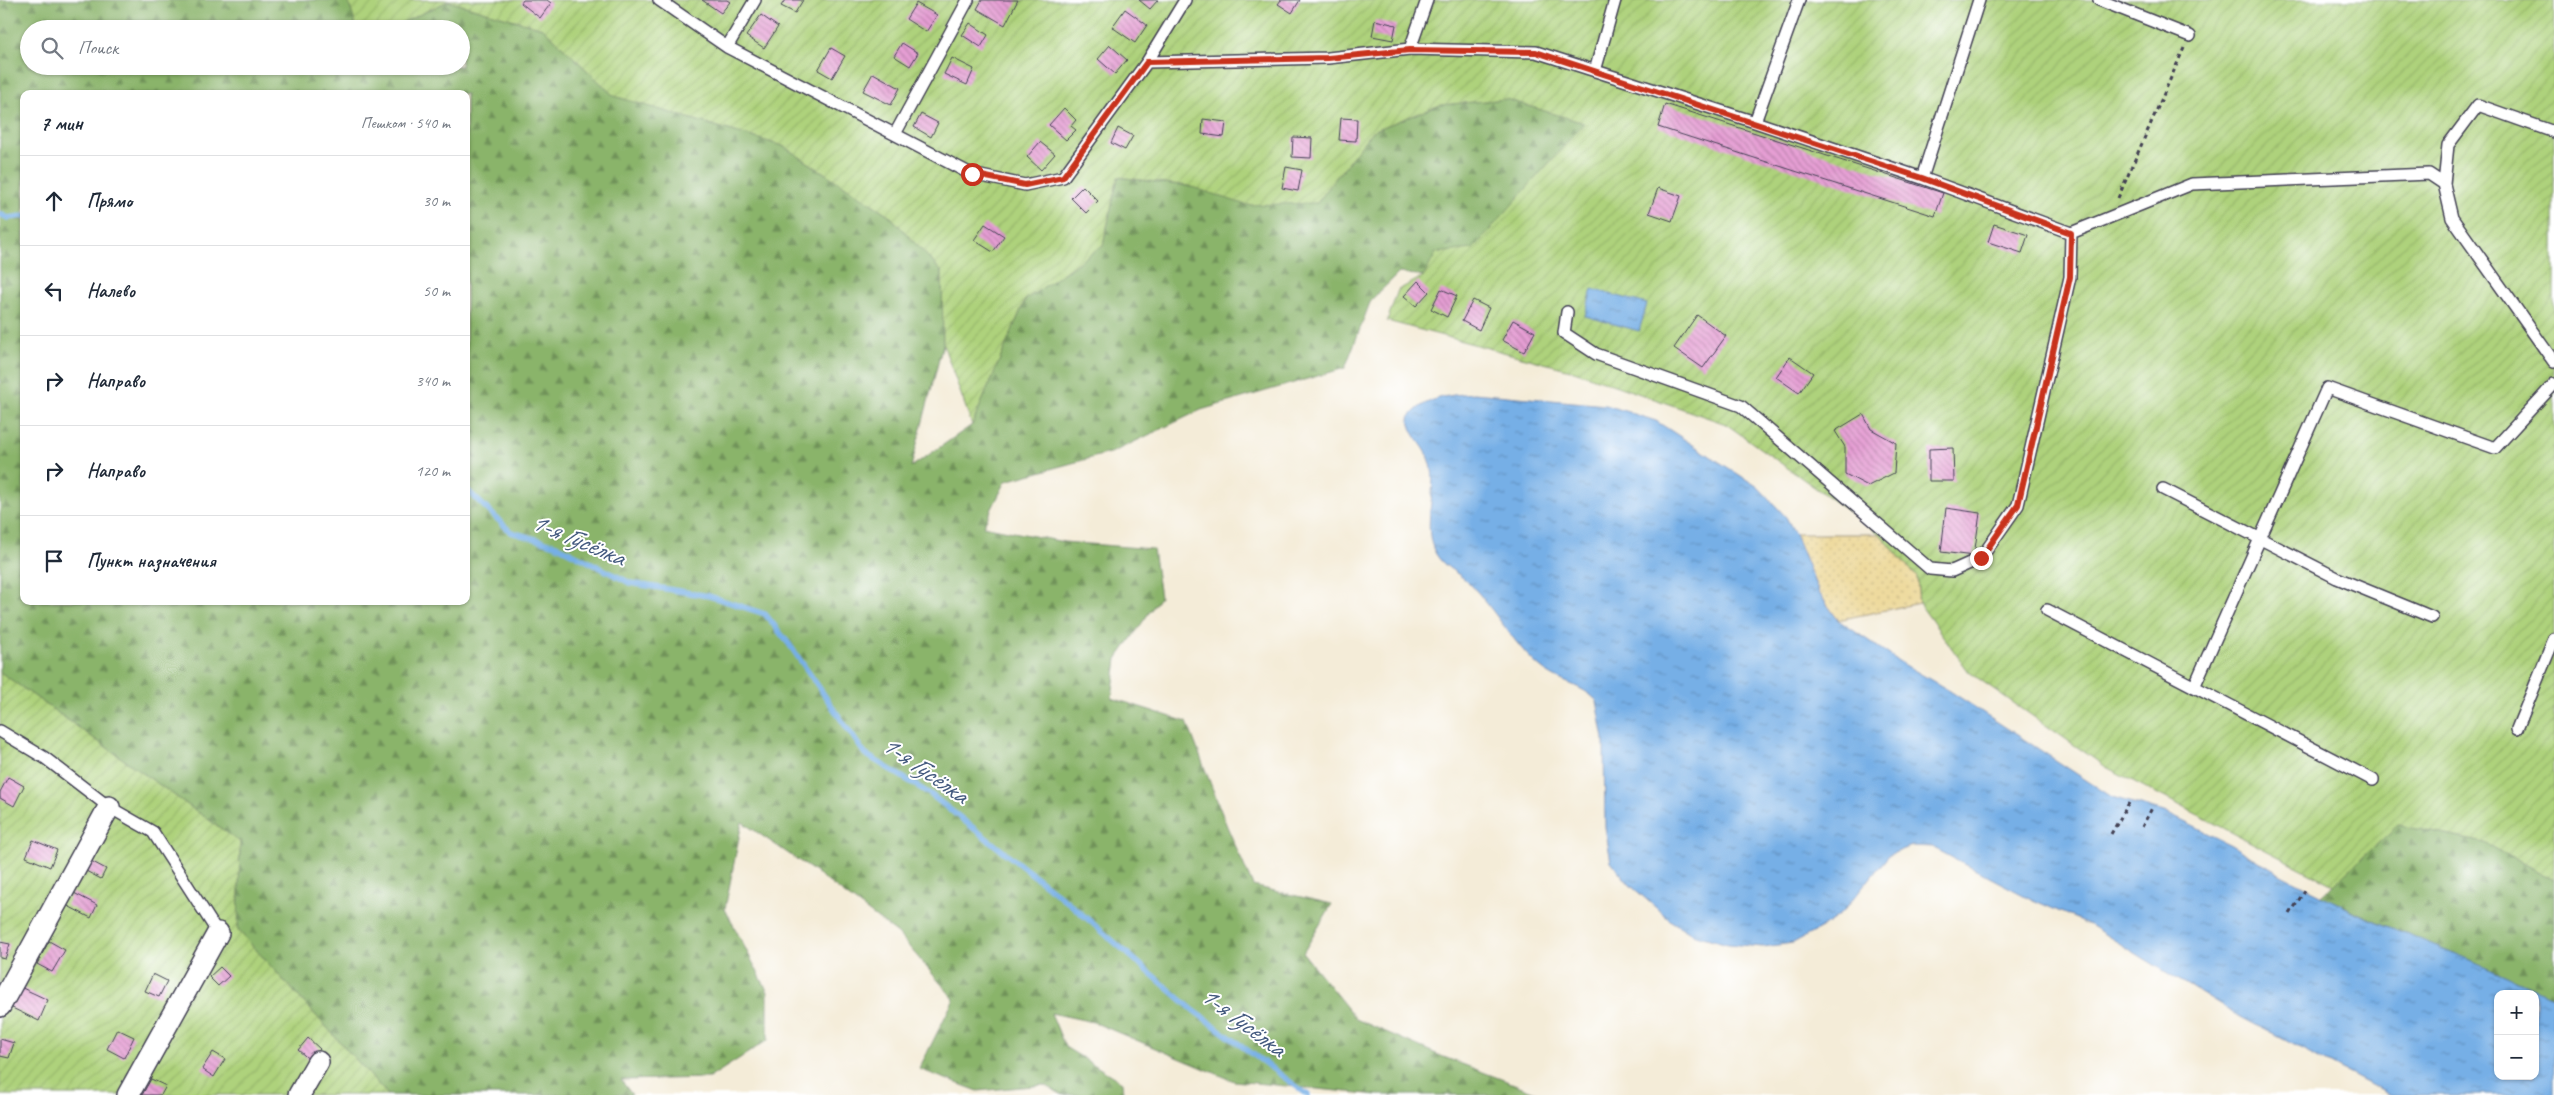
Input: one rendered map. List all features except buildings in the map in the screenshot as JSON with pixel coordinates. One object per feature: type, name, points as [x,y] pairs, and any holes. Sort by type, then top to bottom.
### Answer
[{"type":"street","points":[[0,1006],[109,807]]},
{"type":"street","points":[[128,1095],[218,933]]},
{"type":"street","points":[[299,1095],[318,1062]]},
{"type":"lane","points":[[659,0],[727,47],[972,174],[1025,185],[1063,177],[1147,62],[1185,0]]},
{"type":"lane","points":[[727,47],[755,0]]},
{"type":"lane","points":[[895,134],[968,0]]},
{"type":"lane","points":[[1410,50],[1427,0]]},
{"type":"lane","points":[[1594,71],[1615,0]]},
{"type":"lane","points":[[1755,122],[1799,0]]},
{"type":"lane","points":[[1922,178],[1979,0]]},
{"type":"lane","points":[[2099,0],[2190,36]]},
{"type":"lane","points":[[1147,62],[1328,58],[1410,50],[1536,52],[1922,178],[2071,233],[2192,184],[2429,174],[2444,184]]},
{"type":"lane","points":[[2554,132],[2478,105],[2448,145],[2444,184],[2452,218],[2549,347],[2554,362]]},
{"type":"lane","points":[[1567,312],[1564,333],[1596,354],[1741,406],[1930,569],[1952,571],[1981,558],[2018,505],[2070,277],[2071,233]]},
{"type":"lane","points":[[2194,687],[2327,388],[2495,448],[2554,384]]},
{"type":"lane","points":[[2163,489],[2261,537],[2337,578],[2432,617]]},
{"type":"lane","points":[[2048,610],[2373,780]]},
{"type":"lane","points":[[2517,729],[2554,639]]},
{"type":"lane","points":[[0,731],[45,758],[109,807],[153,832],[218,933]]},
{"type":"path","points":[[2110,217],[2190,36]]},
{"type":"path","points":[[2110,834],[2129,803]]},
{"type":"path","points":[[2142,828],[2152,808]]},
{"type":"path","points":[[2290,914],[2307,887]]},
{"type":"green space","points":[[0,0],[348,0],[354,20],[20,20],[20,75],[470,75],[470,20],[408,20],[448,1],[543,28],[614,96],[783,146],[889,215],[942,272],[943,344],[911,467],[972,425],[1025,300],[1103,245],[1118,177],[1317,203],[1372,131],[1440,105],[1506,99],[1584,123],[1708,149],[1424,276],[1399,273],[1371,300],[1345,368],[1201,410],[1113,452],[1006,481],[983,526],[1064,542],[1153,549],[1160,597],[1117,659],[1112,698],[1187,722],[1226,824],[1253,886],[1332,904],[1303,953],[1356,1019],[1441,1056],[1543,1095],[1379,1095],[1234,1081],[1093,1022],[1051,1013],[1065,1047],[1122,1082],[1123,1095],[1063,1095],[1044,1085],[978,1091],[919,1069],[954,999],[898,934],[811,869],[742,822],[725,909],[768,992],[768,1040],[709,1078],[621,1080],[632,1095],[388,1095],[238,930],[240,842],[0,672]]},
{"type":"green space","points":[[348,0],[2554,0],[2554,880],[2485,843],[2398,825],[2333,885],[2106,767],[1969,672],[1919,603],[1917,577],[1880,534],[1726,424],[1574,371],[1387,321],[1398,290],[1424,276],[1436,253],[1473,249],[1584,123],[1506,99],[1440,105],[1372,131],[1317,203],[1246,205],[1189,186],[1118,177],[1103,245],[1025,300],[972,425],[943,344],[942,272],[889,215],[783,146],[614,96],[543,28],[448,1],[408,20],[354,20]]},
{"type":"green space","points":[[0,672],[240,842],[238,930],[388,1095],[0,1095]]},
{"type":"green space","points":[[2398,825],[2485,843],[2554,880],[2554,997],[2379,922],[2321,896]]},
{"type":"sand","points":[[1795,534],[1880,534],[1917,577],[1919,603],[1838,620],[1819,593]]},
{"type":"water","points":[[1592,289],[1647,304],[1639,331],[1585,316]]},
{"type":"water","points":[[1474,393],[1606,405],[1656,421],[1758,487],[1786,517],[1819,593],[1838,620],[1900,662],[1950,691],[2112,797],[2164,812],[2231,845],[2283,876],[2365,917],[2538,990],[2494,990],[2494,1080],[2539,1080],[2539,990],[2554,997],[2554,1095],[2390,1095],[2231,1012],[2088,924],[2033,900],[1932,847],[1912,846],[1889,855],[1841,914],[1821,928],[1793,943],[1763,947],[1728,944],[1692,934],[1671,921],[1630,885],[1611,862],[1605,827],[1604,739],[1597,701],[1585,691],[1552,675],[1535,663],[1525,653],[1478,592],[1444,564],[1433,548],[1429,526],[1433,479],[1432,468],[1429,458],[1414,434],[1409,418],[1415,411],[1430,401],[1447,396]]},
{"type":"waterway","name":"1-я Гусёлка","points":[[0,214],[8,218],[20,216]]},
{"type":"waterway","name":"1-я Гусёлка","points":[[470,493],[511,532],[556,545],[630,583],[709,596],[765,614],[789,644],[865,754],[930,794],[1069,903],[1193,1010],[1308,1095]]},
{"type":"route","points":[[972,174],[1025,185],[1063,177],[1147,62],[1328,58],[1410,50],[1536,52],[1922,178],[2071,233],[2070,277],[2018,505],[1981,558]]}]
